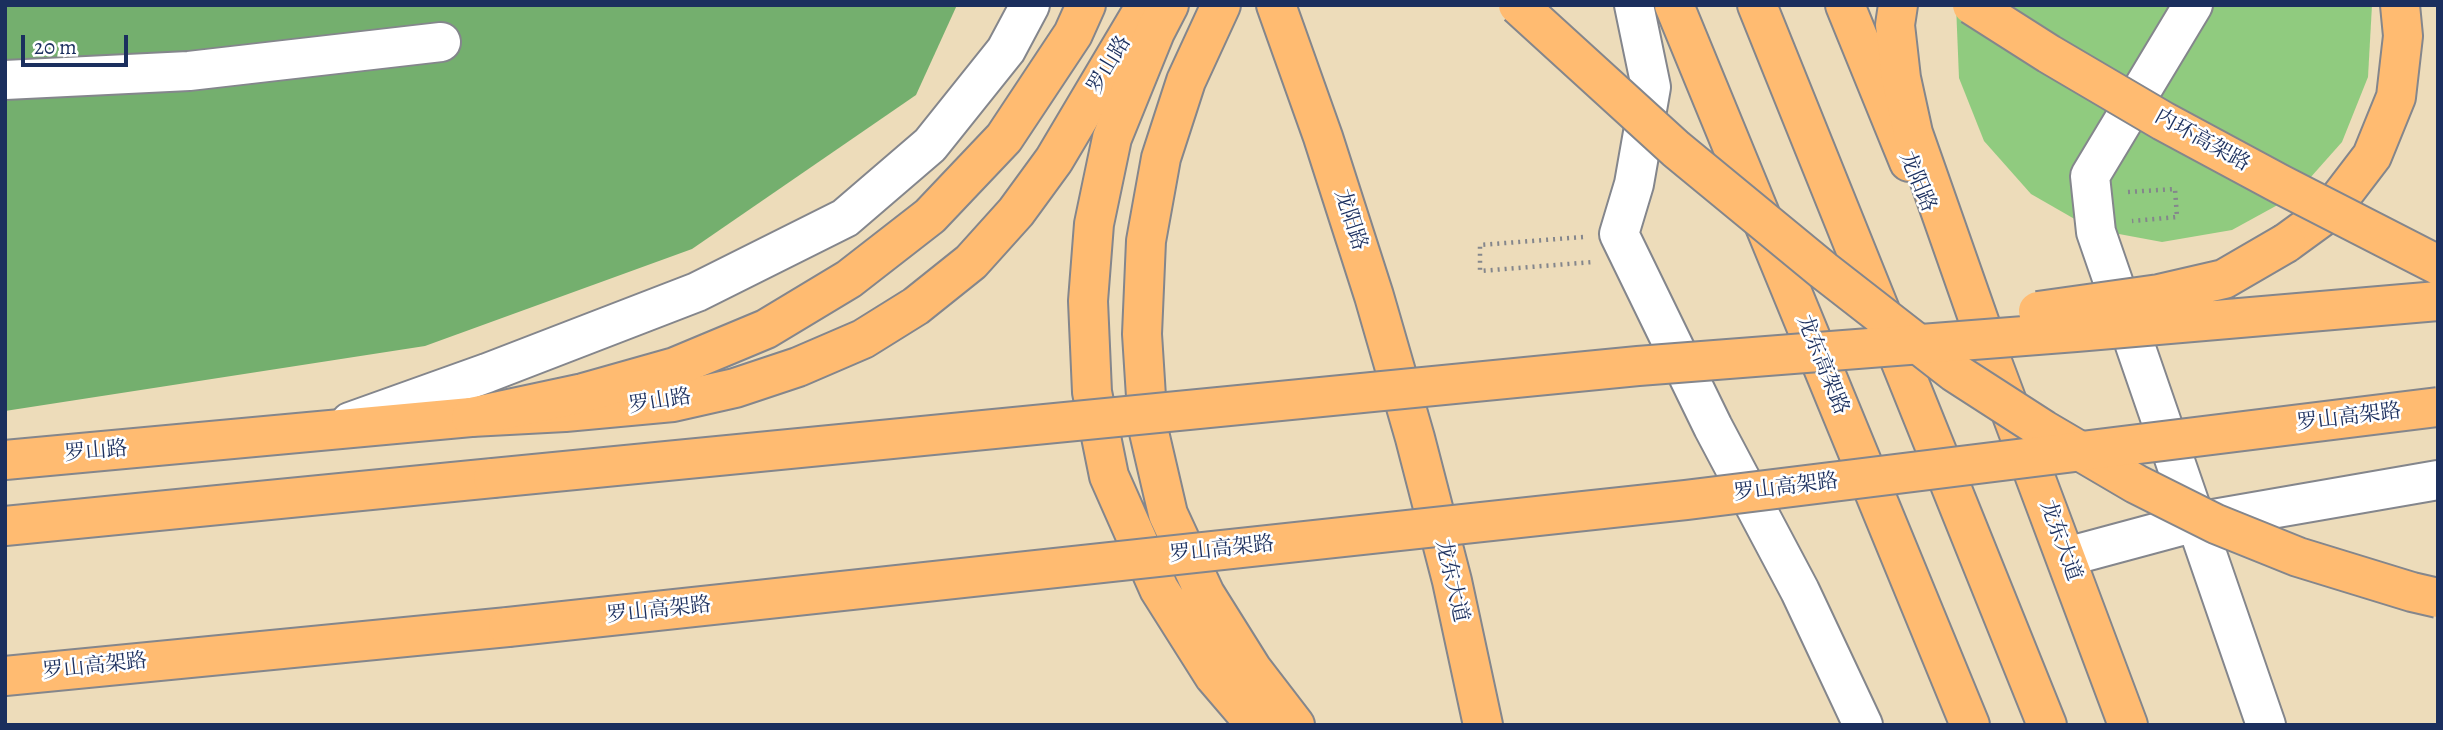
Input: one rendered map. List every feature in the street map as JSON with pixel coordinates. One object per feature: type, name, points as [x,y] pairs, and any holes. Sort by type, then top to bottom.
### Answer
[{"type":"main road","points":[[471,417],[583,393],[675,367],[766,328],[849,279],[930,216],[1004,138],[1073,34],[1086,5]]},
{"type":"main road","name":"罗山路","points":[[5,460],[471,417],[673,402],[735,388],[798,367],[863,339],[916,306],[971,262],[1016,212],[1054,160],[1146,5]]},
{"type":"main road","points":[[1169,5],[1155,32],[1112,138],[1094,224],[1088,301],[1092,392],[1109,476],[1159,589],[1214,676],[1256,725]]},
{"type":"main road","points":[[1221,5],[1186,81],[1161,158],[1146,241],[1142,334],[1148,428],[1168,514],[1205,594],[1252,669],[1295,725]]},
{"type":"main road","name":"龙阳路","points":[[1276,5],[1323,137],[1416,438]]},
{"type":"main road","points":[[1518,5],[1676,149],[1823,270],[1954,372],[2044,430],[2136,484],[2217,524],[2298,557],[2438,598]]},
{"type":"main road","name":"龙东高架路","points":[[1674,5],[1970,725]]},
{"type":"main road","points":[[1756,5],[2047,725]]},
{"type":"main road","name":"龙阳路","points":[[1845,5],[1992,358]]},
{"type":"main road","points":[[1898,5],[1895,25],[1900,78],[1913,133],[1992,358]]},
{"type":"main road","name":"内环高架路","points":[[1972,5],[2163,121],[2438,265]]},
{"type":"main road","points":[[1638,366],[2159,294],[2224,279],[2286,243],[2330,211],[2372,156],[2396,97],[2403,36],[2400,5]]},
{"type":"main road","points":[[5,526],[1638,366],[2438,301]]},
{"type":"main road","name":"龙东大道","points":[[1992,358],[2128,725]]},
{"type":"main road","name":"罗山高架路","points":[[5,676],[508,627],[1672,501],[2438,407]]},
{"type":"main road","name":"龙东大道","points":[[1416,438],[1452,581],[1483,725]]},
{"type":"lane","points":[[325,430],[487,373],[697,292],[845,218],[930,145],[1006,50],[1030,5]]},
{"type":"lane","points":[[1634,5],[1651,87],[1634,184],[1608,248],[1713,426],[1800,590],[1863,725]]},
{"type":"lane","points":[[2193,5],[2090,176],[2096,232],[2266,725]]},
{"type":"lane","points":[[5,80],[189,71],[441,42]]},
{"type":"lane","points":[[2066,557],[2196,522],[2438,480]]},
{"type":"path","points":[[2092,195],[2175,189],[2177,217],[2127,221]]},
{"type":"path","points":[[1480,245],[1608,248],[1480,271],[1480,245]]},
{"type":"green space","points":[[5,5],[957,5],[916,95],[692,249],[425,346],[5,411]]},
{"type":"green space","points":[[1956,5],[2372,5],[2368,77],[2342,142],[2294,196],[2232,230],[2162,242],[2092,229],[2031,194],[1984,141],[1959,78]]}]
